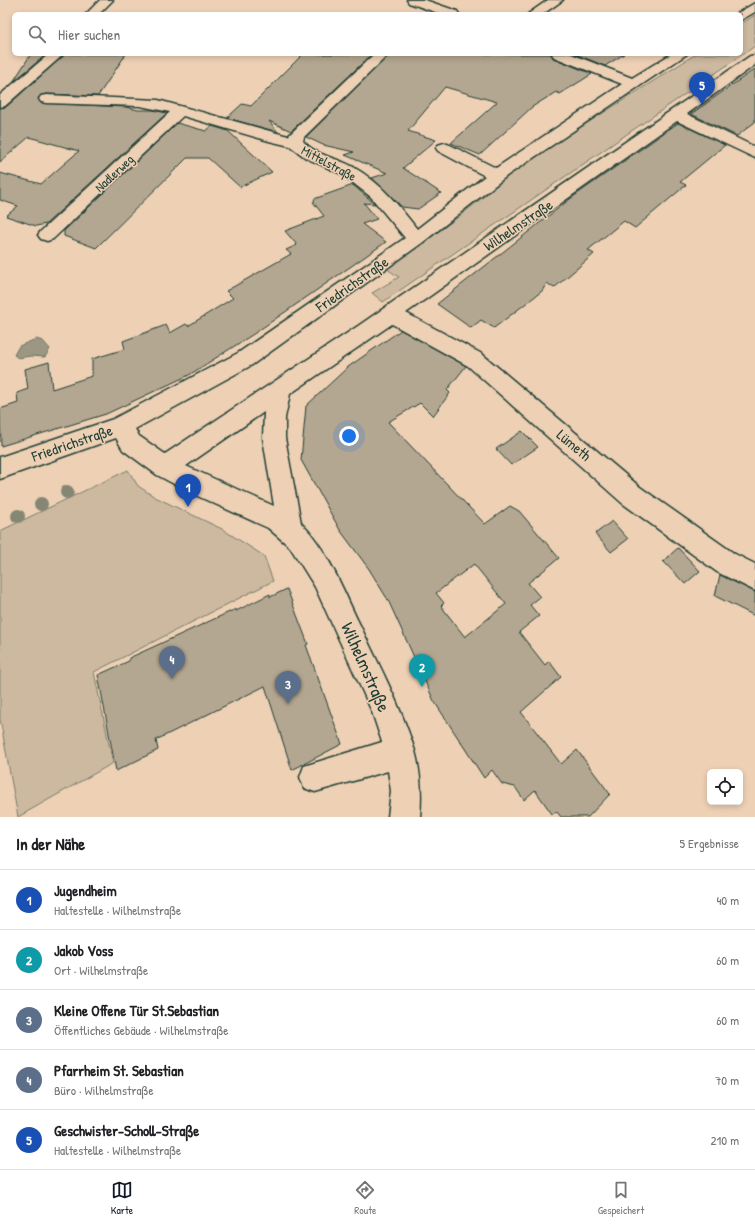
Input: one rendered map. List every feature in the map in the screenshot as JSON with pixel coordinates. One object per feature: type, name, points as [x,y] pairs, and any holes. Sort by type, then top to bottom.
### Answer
[{"type":"street","points":[[94,12],[107,0]]},
{"type":"street","points":[[413,0],[447,12]]},
{"type":"street","points":[[537,12],[557,0]]},
{"type":"street","points":[[743,15],[755,7]]},
{"type":"street","points":[[0,103],[55,56]]},
{"type":"street","name":"Mittelstraße","points":[[380,56],[296,136],[294,142],[300,149],[349,171],[376,191],[416,239]]},
{"type":"street","points":[[564,56],[633,83]]},
{"type":"street","name":"Friedrichstraße","points":[[0,468],[94,437],[121,426],[245,359],[416,239],[497,175],[633,83],[677,56]]},
{"type":"street","name":"Wilhelmstraße","points":[[165,467],[391,314],[755,60]]},
{"type":"street","points":[[46,99],[158,104],[294,142]]},
{"type":"street","name":"Nadlerweg","points":[[47,235],[180,111]]},
{"type":"street","points":[[678,115],[755,153]]},
{"type":"street","points":[[444,148],[497,175]]},
{"type":"street","name":"Lümeth","points":[[391,314],[475,360],[631,495],[726,563],[755,578]]},
{"type":"street","points":[[280,390],[274,418],[274,438],[290,529]]},
{"type":"street","name":"Wilhelmstraße","points":[[121,426],[131,443],[165,467],[201,486],[277,520],[290,529],[299,538],[324,578],[348,625],[385,709],[400,752],[407,791],[404,817]]},
{"type":"street","points":[[316,777],[400,752]]},
{"type":"shaded area","points":[[755,15],[755,46],[743,54],[743,23]]},
{"type":"shaded area","points":[[693,56],[740,56],[383,302],[372,293],[399,277],[387,269],[461,215],[487,194],[485,190],[507,174]]},
{"type":"shaded area","points":[[36,339],[43,341],[50,349],[45,357],[31,356],[18,358],[14,355],[19,346]]},
{"type":"shaded area","points":[[128,470],[138,486],[155,497],[222,529],[264,556],[273,581],[94,672],[113,763],[18,817],[0,719],[0,531]]},
{"type":"building","points":[[30,56],[45,56],[13,82]]},
{"type":"building","points":[[63,56],[125,56],[98,96],[46,94],[41,95],[38,98],[41,103],[126,107],[138,110],[152,110],[167,113],[46,224],[36,226],[6,216],[18,206],[0,200],[0,173],[41,184],[79,151],[29,137],[0,162],[0,108],[6,107]]},
{"type":"building","points":[[301,56],[370,56],[291,131],[269,121],[278,132],[227,118],[242,104],[251,106]]},
{"type":"building","points":[[388,56],[552,56],[553,58],[592,74],[560,94],[556,92],[532,107],[480,155],[451,143],[497,102],[445,87],[408,131],[436,140],[403,168],[441,193],[418,209],[402,207],[372,178],[387,173],[345,155],[354,152],[323,145],[306,137]]},
{"type":"building","points":[[580,56],[621,56],[605,66]]},
{"type":"building","points":[[755,69],[755,122],[737,136],[691,114]]},
{"type":"building","points":[[177,123],[206,131],[212,126],[228,131],[272,172],[240,187],[208,158],[187,158],[96,248],[64,236],[64,231]]},
{"type":"building","points":[[678,123],[725,145],[680,182],[686,185],[635,228],[624,221],[588,250],[594,254],[554,288],[547,283],[542,291],[494,328],[481,320],[471,328],[437,304],[570,199]]},
{"type":"building","points":[[353,185],[375,204],[364,203],[377,219],[362,224],[386,242],[255,333],[189,375],[106,414],[1,446],[0,409],[18,403],[17,393],[28,389],[25,369],[49,362],[52,389],[92,376],[92,359],[125,349],[123,341],[166,325],[170,333],[186,324],[188,326],[233,298],[226,291],[291,254],[286,250],[297,245],[285,231],[324,216],[313,202],[315,201],[314,199]]},
{"type":"building","points":[[401,330],[466,366],[447,390],[450,393],[433,416],[420,403],[388,422],[485,524],[510,506],[519,511],[559,558],[528,583],[540,597],[530,605],[539,616],[519,632],[545,665],[549,661],[561,677],[521,712],[561,764],[577,750],[610,794],[588,817],[561,817],[557,812],[552,814],[535,790],[524,800],[515,787],[502,784],[492,770],[484,778],[434,701],[388,600],[369,569],[340,530],[301,460],[306,406],[348,367]],"holes":[[[474,564],[506,604],[465,637],[441,606],[444,603],[436,593]]]},
{"type":"building","points":[[522,431],[538,447],[511,465],[496,449]]},
{"type":"building","points":[[612,521],[628,539],[611,552],[595,534]]},
{"type":"building","points":[[678,548],[700,571],[685,584],[663,561]]},
{"type":"building","points":[[720,575],[755,592],[755,616],[715,596]]},
{"type":"building","points":[[287,589],[308,644],[306,645],[342,744],[292,770],[265,686],[156,740],[158,750],[116,771],[98,675],[129,661],[129,658],[236,609],[236,611],[270,594],[270,597]]},
{"type":"place","name":"Geschwister-Scholl-Straße","points":[[702,105]]},
{"type":"place","name":"Jugendheim","points":[[188,507]]},
{"type":"place","name":"Pfarrheim St. Sebastian","points":[[172,679]]},
{"type":"place","name":"Jakob Voss","points":[[422,687]]},
{"type":"place","name":"Kleine Offene Tür St.Sebastian","points":[[288,704]]}]
